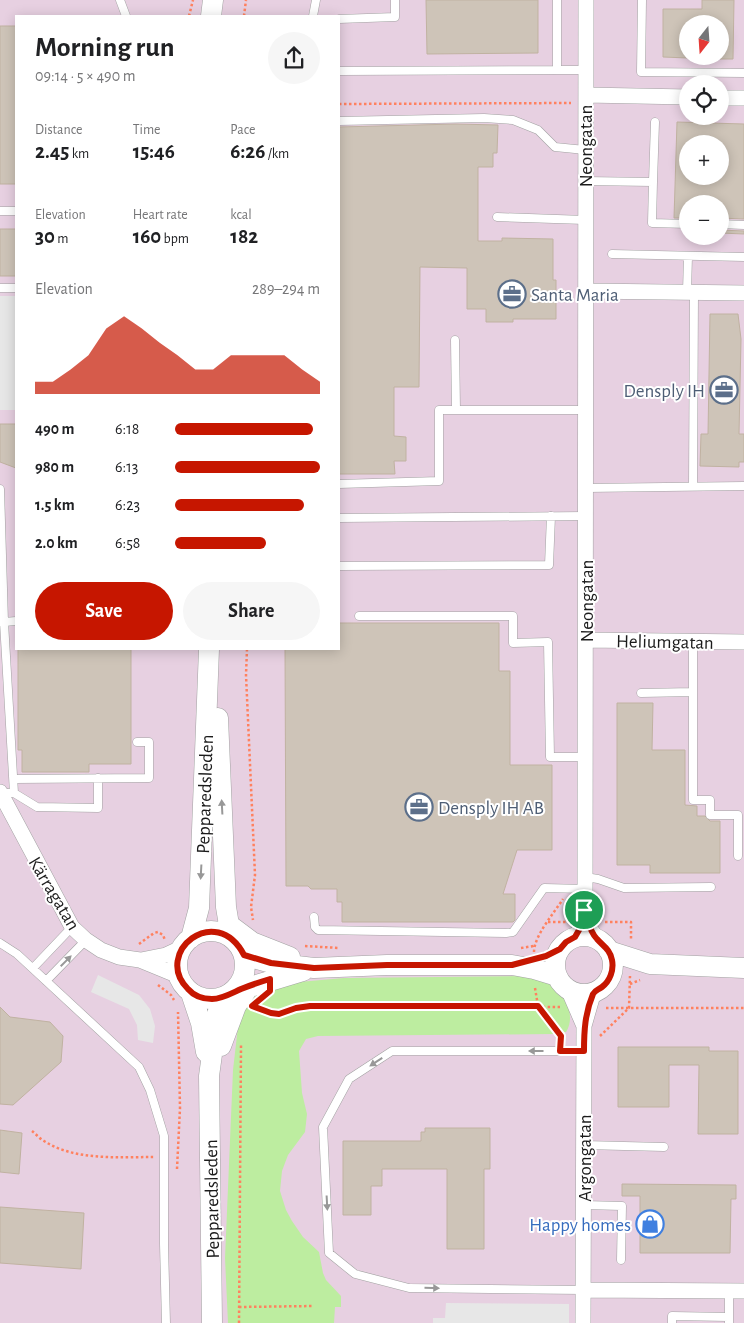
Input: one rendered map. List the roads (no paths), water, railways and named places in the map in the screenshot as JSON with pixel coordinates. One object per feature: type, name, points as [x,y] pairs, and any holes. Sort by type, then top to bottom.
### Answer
[{"type":"street","points":[[211,15],[214,0]]},
{"type":"street","name":"Neongatan","points":[[567,943],[579,930],[584,910],[585,883],[586,0]]},
{"type":"street","points":[[585,99],[679,97]]},
{"type":"street","points":[[729,98],[744,98]]},
{"type":"street","points":[[586,291],[744,293]]},
{"type":"street","name":"Heliumgatan","points":[[586,640],[744,642]]},
{"type":"street","name":"Pepparedsleden","points":[[187,942],[199,908],[209,650]]},
{"type":"street","name":"Pepparedsleden","points":[[215,650],[226,907],[230,931]]},
{"type":"street","name":"Kärragatan","points":[[5,793],[72,927],[86,940],[101,950],[119,957],[140,960],[166,954],[187,942]]},
{"type":"street","name":"Neongatan","points":[[584,910],[590,928],[603,945]]},
{"type":"street","points":[[227,995],[238,986],[245,966],[244,955],[230,931]]},
{"type":"street","points":[[254,993],[206,999],[191,993],[184,985],[172,983],[178,956],[187,942],[200,933],[230,931],[314,968]]},
{"type":"street","points":[[512,965],[546,956],[567,943],[590,936],[603,945],[650,964],[744,968]]},
{"type":"street","points":[[563,982],[555,967],[556,958],[567,943]]},
{"type":"street","points":[[592,997],[613,967],[603,945]]},
{"type":"street","points":[[244,955],[271,963],[314,968],[387,965],[512,965],[534,969],[563,982],[577,992],[586,993],[592,997]]},
{"type":"street","name":"Kärragatan","points":[[140,960],[172,983]]},
{"type":"street","points":[[592,997],[650,964]]},
{"type":"street","points":[[210,1076],[236,1006],[254,993],[314,968]]},
{"type":"street","name":"Pepparedsleden","points":[[191,993],[201,1023],[210,1076]]},
{"type":"street","name":"Pepparedsleden","points":[[212,1323],[210,1076],[217,1017],[227,995]]},
{"type":"street","name":"Argongatan","points":[[583,1323],[584,1026],[592,997]]},
{"type":"street","points":[[584,1290],[737,1291]]},
{"type":"lane","points":[[120,0],[126,15]]},
{"type":"lane","points":[[313,15],[316,0]]},
{"type":"lane","points":[[340,19],[395,17],[395,0]]},
{"type":"lane","points":[[558,0],[558,70]]},
{"type":"lane","points":[[642,0],[641,72],[744,73]]},
{"type":"lane","points":[[340,70],[586,70]]},
{"type":"lane","points":[[340,121],[484,118],[512,120],[538,130],[555,147],[585,150]]},
{"type":"lane","points":[[655,122],[652,224],[679,224]]},
{"type":"lane","points":[[585,181],[653,182]]},
{"type":"lane","points":[[0,211],[15,211]]},
{"type":"lane","points":[[498,217],[585,220]]},
{"type":"lane","points":[[729,224],[744,225]]},
{"type":"lane","points":[[612,254],[744,257]]},
{"type":"lane","points":[[688,256],[693,486]]},
{"type":"lane","points":[[0,288],[15,288]]},
{"type":"lane","points":[[455,340],[456,410]]},
{"type":"lane","points":[[340,484],[439,481],[439,410],[586,410]]},
{"type":"lane","points":[[586,488],[744,486]]},
{"type":"lane","points":[[0,490],[2,622],[14,779],[5,793],[37,807],[98,808],[98,778]]},
{"type":"lane","points":[[340,566],[550,565],[551,516]]},
{"type":"lane","points":[[340,518],[586,516]]},
{"type":"lane","points":[[359,616],[513,616],[513,643],[548,642],[550,757],[586,757]]},
{"type":"lane","points":[[2,622],[15,621]]},
{"type":"lane","points":[[693,641],[693,800],[710,800],[710,815],[738,815],[738,856]]},
{"type":"lane","points":[[642,693],[693,692]]},
{"type":"lane","points":[[14,779],[149,778],[148,742],[137,742]]},
{"type":"lane","points":[[314,917],[315,927],[318,930],[506,933],[513,932],[544,888],[569,889],[598,879],[624,888],[711,886]]},
{"type":"lane","points":[[33,968],[72,927]]},
{"type":"lane","points":[[46,981],[86,940]]},
{"type":"lane","points":[[0,944],[17,954],[33,968],[139,1067],[150,1090],[164,1136],[166,1323]]},
{"type":"lane","points":[[584,1051],[392,1052],[349,1079],[324,1127],[329,1253],[355,1274],[409,1288],[584,1290]]},
{"type":"lane","points":[[584,1145],[664,1147]]},
{"type":"lane","points":[[584,1205],[622,1206],[621,1260]]},
{"type":"lane","points":[[672,1323],[672,1316],[729,1320],[737,1291]]},
{"type":"place","name":"Santa Maria","points":[[512,294]]},
{"type":"place","name":"Densply IH","points":[[724,390]]},
{"type":"place","name":"Densply IH AB","points":[[419,807]]},
{"type":"place","name":"Happy homes","points":[[650,1224]]}]
